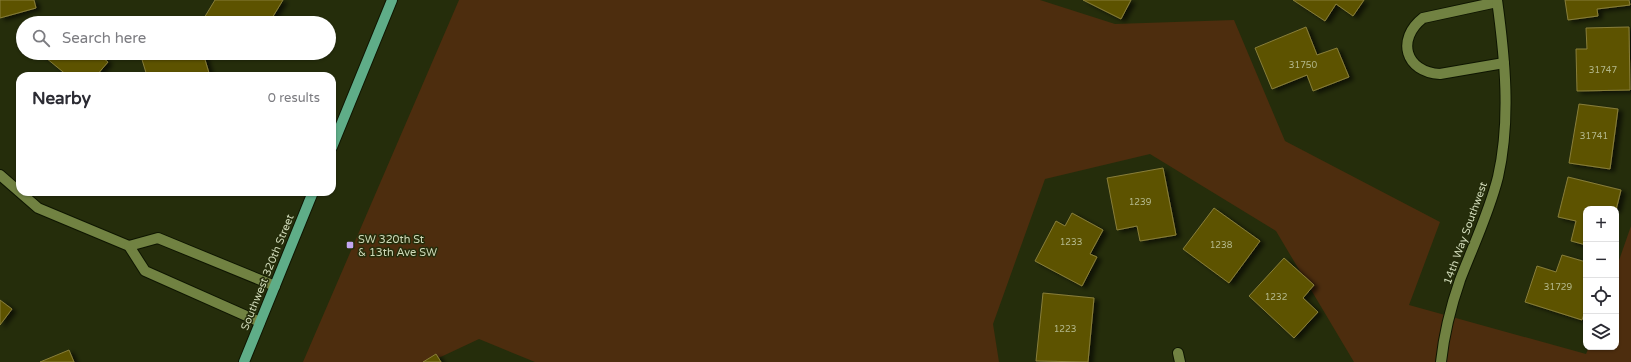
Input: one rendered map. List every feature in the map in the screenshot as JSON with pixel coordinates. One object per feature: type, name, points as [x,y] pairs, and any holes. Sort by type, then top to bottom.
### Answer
[{"type":"main road","points":[[336,137],[392,0]]},
{"type":"main road","name":"Southwest 320th Street","points":[[244,362],[311,196]]},
{"type":"street","name":"14th Way Southwest","points":[[1441,362],[1443,339],[1460,281],[1482,227],[1498,177],[1506,128],[1504,63],[1503,40],[1497,1],[1423,18],[1414,24],[1409,33],[1407,43],[1408,53],[1416,66],[1430,73],[1440,74],[1504,63]]},
{"type":"street","points":[[0,175],[16,189]]},
{"type":"street","points":[[24,196],[38,208],[129,246],[145,271],[260,322]]},
{"type":"street","points":[[129,246],[158,238],[275,286]]},
{"type":"shaded area","points":[[459,0],[1040,0],[1115,24],[1234,20],[1285,141],[1440,222],[1409,305],[1586,354],[1588,350],[1619,350],[1619,260],[1631,226],[1631,362],[1354,362],[1276,231],[1150,154],[1045,179],[993,324],[999,362],[535,362],[479,339],[430,362],[303,362]]},
{"type":"building","points":[[0,0],[34,0],[36,8],[0,18]]},
{"type":"building","points":[[215,0],[283,0],[273,16],[205,16]]},
{"type":"building","points":[[1083,0],[1131,0],[1121,19]]},
{"type":"building","points":[[1293,0],[1364,0],[1353,16],[1336,4],[1325,21]]},
{"type":"building","points":[[1565,0],[1629,0],[1630,5],[1597,9],[1598,16],[1568,20]]},
{"type":"building","points":[[1306,27],[1317,55],[1337,48],[1349,77],[1313,91],[1307,75],[1272,89],[1255,48]]},
{"type":"building","points":[[1629,27],[1630,90],[1577,91],[1576,49],[1587,49],[1586,28]]},
{"type":"building","points":[[49,60],[106,60],[108,62],[99,72],[63,72]]},
{"type":"building","points":[[142,60],[205,60],[209,72],[146,72]]},
{"type":"building","points":[[1579,104],[1618,109],[1610,169],[1569,163]]},
{"type":"building","points":[[1163,168],[1176,235],[1140,241],[1137,226],[1117,230],[1107,178]]},
{"type":"building","points":[[1568,177],[1621,190],[1617,206],[1583,206],[1583,244],[1571,241],[1576,221],[1558,217]]},
{"type":"building","points":[[1214,208],[1260,241],[1229,283],[1183,249]]},
{"type":"building","points":[[1072,213],[1103,230],[1090,254],[1097,257],[1082,286],[1035,261],[1056,221],[1065,226]]},
{"type":"building","points":[[1562,255],[1583,261],[1582,320],[1525,302],[1537,266],[1556,272]]},
{"type":"building","points":[[1284,258],[1314,285],[1303,298],[1318,312],[1294,338],[1249,296]]},
{"type":"building","points":[[1043,293],[1094,298],[1088,362],[1036,361]]},
{"type":"building","points":[[0,300],[12,309],[0,325]]},
{"type":"building","points":[[69,350],[74,362],[40,362]]},
{"type":"building","points":[[436,354],[441,362],[423,362]]},
{"type":"place","name":"SW 320th St & 13th Ave SW","points":[[350,245]]}]
